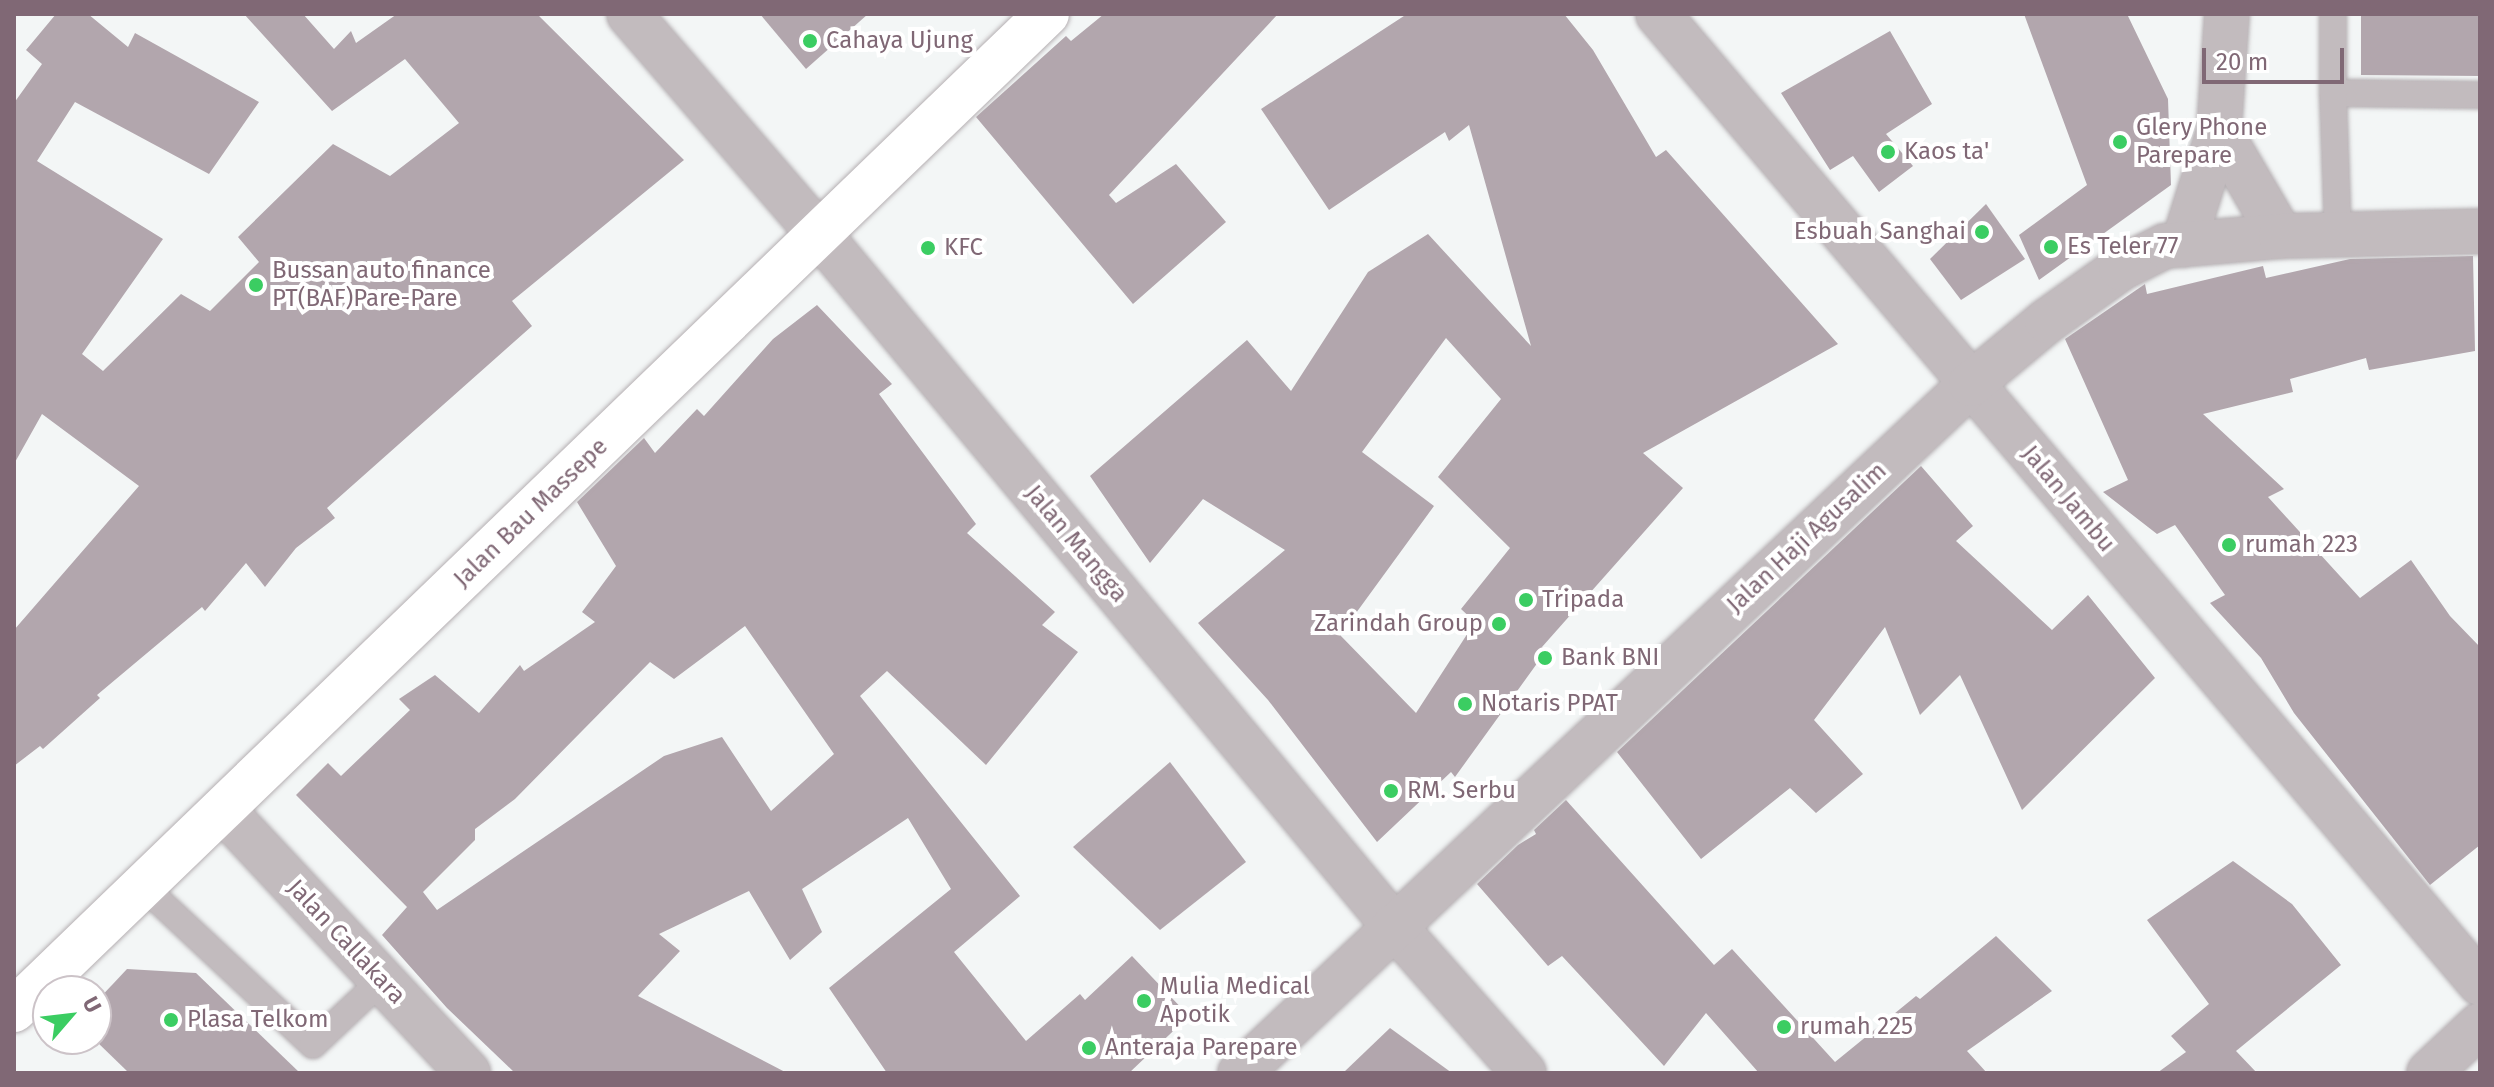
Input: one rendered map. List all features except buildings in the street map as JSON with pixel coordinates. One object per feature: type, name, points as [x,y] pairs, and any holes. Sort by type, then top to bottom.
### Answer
[{"type":"highway","name":"Jalan Bau Massepe","points":[[14,1010],[224,811],[1047,14]]},
{"type":"street","name":"Jalan Mangga","points":[[629,14],[819,234],[1394,926],[1524,1073]]},
{"type":"street","name":"Jalan Jambu","points":[[1658,14],[2480,983]]},
{"type":"street","points":[[2183,245],[2219,130],[2227,14]]},
{"type":"street","points":[[2219,130],[2281,236]]},
{"type":"street","name":"Jalan Haji Agusalim","points":[[1240,1073],[1971,384],[2047,321],[2121,268],[2165,246],[2338,233],[2480,231]]},
{"type":"street","name":"Jalan Callakara","points":[[224,811],[468,1073]]},
{"type":"street","points":[[2429,1073],[2480,1025]]},
{"type":"lane","points":[[2333,14],[2338,233]]},
{"type":"lane","points":[[2333,93],[2480,95]]},
{"type":"lane","points":[[144,887],[313,1045],[382,980]]},
{"type":"place","name":"Cahaya Ujung","points":[[810,41]]},
{"type":"place","name":"Glery Phone Parepare","points":[[2120,142]]},
{"type":"place","name":"Kaos ta'","points":[[1888,152]]},
{"type":"place","name":"Esbuah Sanghai","points":[[1982,232]]},
{"type":"place","name":"Es Teler 77","points":[[2051,247]]},
{"type":"place","name":"KFC","points":[[928,248]]},
{"type":"place","name":"Bussan auto finance PT(BAF)Pare-Pare","points":[[256,285]]},
{"type":"place","name":"rumah 223","points":[[2229,545]]},
{"type":"place","name":"Tripada","points":[[1526,600]]},
{"type":"place","name":"Zarindah Group","points":[[1499,624]]},
{"type":"place","name":"Bank BNI","points":[[1545,658]]},
{"type":"place","name":"Notaris PPAT","points":[[1465,704]]},
{"type":"place","name":"RM. Serbu","points":[[1391,791]]},
{"type":"place","name":"Mulia Medical Apotik","points":[[1144,1001]]},
{"type":"place","name":"Plasa Telkom","points":[[171,1020]]},
{"type":"place","name":"rumah 225","points":[[1784,1027]]},
{"type":"place","name":"Anteraja Parepare","points":[[1089,1048]]}]
